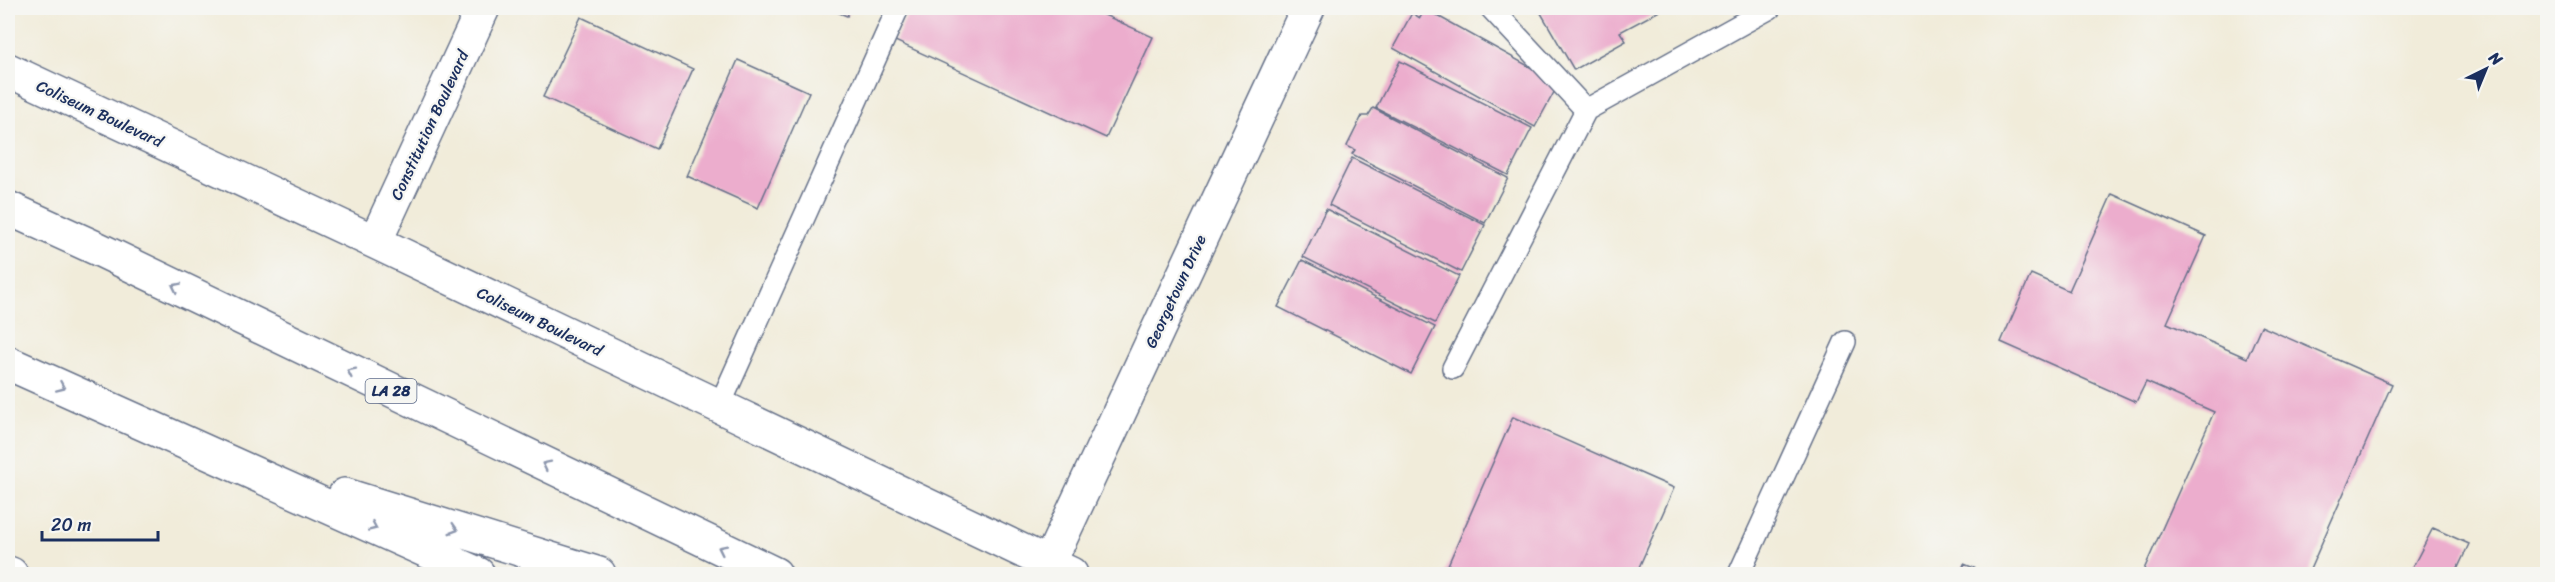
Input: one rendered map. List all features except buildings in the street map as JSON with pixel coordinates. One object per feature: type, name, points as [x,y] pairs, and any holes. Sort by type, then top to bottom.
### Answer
[{"type":"main road","name":"Constitution Boulevard","points":[[375,242],[483,8]]},
{"type":"main road","name":"Georgetown Drive","points":[[1054,571],[1308,8]]},
{"type":"main road","name":"Coliseum Boulevard","points":[[8,70],[720,407],[1054,571]]},
{"type":"main road","name":"LA 28","points":[[8,208],[775,574]]},
{"type":"main road","points":[[8,363],[478,574]]},
{"type":"main road","points":[[197,449],[599,574]]},
{"type":"lane","points":[[720,407],[898,8]]},
{"type":"lane","points":[[1491,8],[1586,110]]},
{"type":"lane","points":[[1453,368],[1586,110],[1770,8]]},
{"type":"lane","points":[[1739,574],[1845,342]]}]
